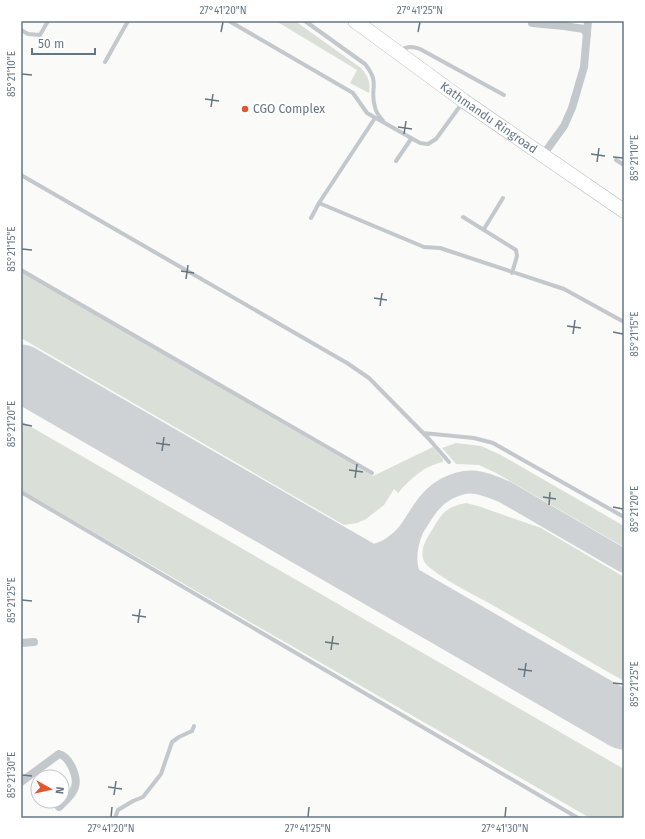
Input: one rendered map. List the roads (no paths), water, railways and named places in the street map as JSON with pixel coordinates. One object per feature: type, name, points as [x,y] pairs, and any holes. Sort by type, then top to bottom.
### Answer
[{"type":"highway","name":"Kathmandu Ringroad","points":[[355,21],[464,101],[624,211]]},
{"type":"street","points":[[543,155],[564,126],[572,108],[584,68],[588,21]]},
{"type":"street","points":[[532,23],[584,29],[587,35]]},
{"type":"street","points":[[21,643],[34,642]]},
{"type":"street","points":[[38,769],[59,754],[63,755],[70,763],[76,778],[75,787],[70,795]]},
{"type":"street","points":[[21,781],[30,775]]},
{"type":"lane","points":[[21,30],[28,34],[40,35],[48,21]]},
{"type":"lane","points":[[104,62],[128,21]]},
{"type":"lane","points":[[229,21],[353,93],[367,113],[420,143],[428,144],[436,138],[464,101]]},
{"type":"lane","points":[[305,21],[365,64],[371,72],[374,80],[374,107],[384,123]]},
{"type":"lane","points":[[399,52],[406,47],[420,49],[504,95]]},
{"type":"lane","points":[[311,218],[319,203],[375,118]]},
{"type":"lane","points":[[396,161],[411,139]]},
{"type":"lane","points":[[616,160],[624,165]]},
{"type":"lane","points":[[21,175],[347,363],[369,378],[449,462]]},
{"type":"lane","points":[[484,229],[503,198]]},
{"type":"lane","points":[[319,203],[424,247],[440,248],[564,289],[624,322]]},
{"type":"lane","points":[[463,217],[516,250],[517,256],[512,273]]},
{"type":"lane","points":[[21,270],[372,472]]},
{"type":"lane","points":[[423,433],[474,438],[493,443],[624,517]]},
{"type":"lane","points":[[21,492],[578,818]]},
{"type":"lane","points":[[115,818],[118,810],[143,797],[161,774],[172,742],[192,731],[194,726]]},
{"type":"place","name":"CGO Complex","points":[[245,109]]}]
